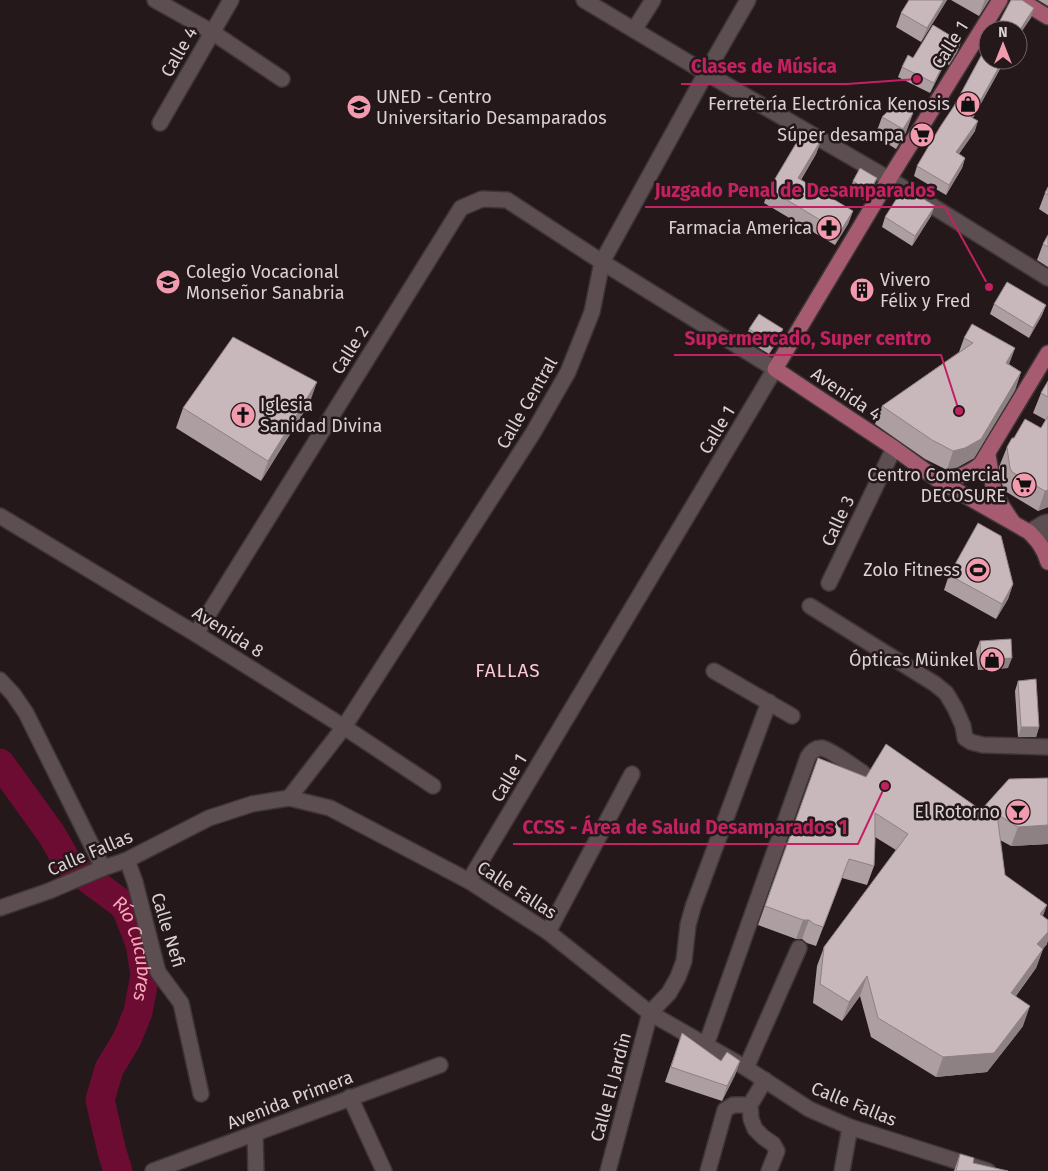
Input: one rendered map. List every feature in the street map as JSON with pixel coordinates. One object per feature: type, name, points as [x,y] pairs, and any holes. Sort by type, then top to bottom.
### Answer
[{"type":"main road","name":"Calle 1","points":[[775,369],[889,179],[1000,0]]},
{"type":"main road","points":[[1020,0],[1048,17]]},
{"type":"main road","points":[[938,480],[950,479],[972,471],[981,464],[1048,353]]},
{"type":"main road","name":"Avenida 4","points":[[775,369],[894,448],[938,480],[1039,537]]},
{"type":"main road","points":[[988,455],[994,491],[1014,524]]},
{"type":"main road","points":[[1039,537],[1048,562]]},
{"type":"street","points":[[155,0],[212,32],[282,79]]},
{"type":"street","name":"Calle 4","points":[[160,123],[231,0]]},
{"type":"street","points":[[584,0],[889,179],[1048,278]]},
{"type":"street","points":[[634,30],[653,0]]},
{"type":"street","name":"Calle Central","points":[[289,798],[344,727],[533,433],[568,372],[592,312],[602,262],[748,0]]},
{"type":"street","name":"Avenida 4","points":[[482,199],[507,200],[602,262],[775,369]]},
{"type":"street","name":"Calle 2","points":[[196,634],[461,208],[482,199]]},
{"type":"street","name":"Calle 1","points":[[469,881],[775,369]]},
{"type":"street","name":"Calle 3","points":[[830,583],[894,448]]},
{"type":"street","name":"Avenida 8","points":[[0,516],[196,634],[344,727],[433,786]]},
{"type":"street","points":[[1039,537],[1044,523],[1048,522]]},
{"type":"street","points":[[810,606],[935,684],[946,693],[955,708],[965,738],[971,742],[983,745],[1048,747]]},
{"type":"street","points":[[714,671],[792,716]]},
{"type":"street","points":[[0,680],[26,712],[100,869]]},
{"type":"street","points":[[650,1013],[669,993],[678,977],[684,961],[688,925],[693,907],[769,702]]},
{"type":"street","points":[[706,1045],[808,757],[811,752],[822,748],[863,773]]},
{"type":"street","points":[[548,932],[632,774]]},
{"type":"street","name":"Calle Fallas","points":[[0,908],[127,860],[209,818],[252,804],[289,798],[330,808],[469,881],[548,932],[650,1013],[746,1068],[809,1109],[850,1127],[988,1171]]},
{"type":"street","name":"Calle Nefi","points":[[127,860],[135,882],[158,972],[181,1003],[201,1094]]},
{"type":"street","points":[[746,1068],[800,948]]},
{"type":"street","name":"Calle El Jardìn","points":[[608,1171],[650,1013]]},
{"type":"street","name":"Avenida Primera","points":[[153,1171],[440,1065]]},
{"type":"street","points":[[765,1080],[750,1105],[751,1119],[755,1129],[773,1144],[777,1151],[769,1171]]},
{"type":"street","points":[[350,1097],[384,1171]]},
{"type":"street","points":[[708,1171],[726,1110],[733,1106],[750,1105]]},
{"type":"street","points":[[842,1171],[850,1127]]},
{"type":"street","points":[[255,1134],[256,1171]]},
{"type":"building","points":[[909,0],[944,0],[927,28],[901,13]]},
{"type":"building","points":[[1011,0],[1022,0],[1034,8],[1026,20],[1000,20]]},
{"type":"building","points":[[933,25],[961,42],[952,55],[949,53],[934,83],[902,67],[908,55],[913,58]]},
{"type":"building","points":[[978,62],[978,70],[997,70],[971,117],[978,121],[956,152],[965,158],[949,185],[917,166],[954,106]]},
{"type":"building","points":[[897,103],[913,113],[903,129],[882,117]]},
{"type":"building","points":[[804,130],[821,140],[798,178],[853,211],[840,232],[769,189]]},
{"type":"building","points":[[860,168],[877,178],[869,191],[853,181]]},
{"type":"building","points":[[904,187],[935,206],[915,236],[885,217]]},
{"type":"building","points":[[1048,235],[1048,247],[1043,244]]},
{"type":"building","points":[[1007,282],[1046,305],[1033,328],[994,304]]},
{"type":"building","points":[[759,314],[783,329],[773,344],[749,329]]},
{"type":"building","points":[[972,324],[1015,348],[1006,363],[1021,372],[981,439],[965,448],[953,451],[932,440],[882,406],[973,343],[964,338]]},
{"type":"building","name":"Iglesia Sanidad Divina","points":[[233,337],[317,382],[268,461],[183,408]]},
{"type":"building","points":[[1048,381],[1048,397],[1041,393]]},
{"type":"building","points":[[1048,416],[1048,490],[1045,491],[1012,472],[1007,447],[1025,419],[1041,428]]},
{"type":"building","name":"Zolo Fitness","points":[[978,523],[1001,536],[1013,584],[1002,604],[949,575]]},
{"type":"building","points":[[1011,639],[1012,658],[981,660],[980,641]]},
{"type":"building","points":[[1036,679],[1039,727],[1021,727],[1018,681]]},
{"type":"building","points":[[886,744],[981,810],[1009,779],[1048,778],[1048,825],[1018,827],[997,814],[1005,875],[1047,905],[1040,914],[1048,920],[1048,932],[1037,944],[1043,949],[1011,993],[1030,1006],[994,1053],[943,1057],[878,1018],[867,976],[849,1002],[820,984],[824,947],[908,834],[875,813],[874,866],[849,859],[823,927],[809,920],[803,920],[765,906],[818,758],[866,777]]},
{"type":"building","points":[[682,1033],[721,1061],[727,1052],[740,1061],[727,1086],[671,1067]]},
{"type":"building","points":[[960,1154],[974,1158],[973,1163],[1008,1171],[956,1171]]},
{"type":"waterway","name":"Río Cucubres","points":[[0,763],[52,835],[66,860],[121,903],[127,910],[140,944],[145,975],[138,1012],[127,1039],[109,1069],[100,1100],[118,1171]]},
{"type":"place","name":"Clases de Música","points":[[917,79]]},
{"type":"place","name":"Ferretería Electrónica Kenosis","points":[[968,104]]},
{"type":"place","name":"UNED - Centro Universitario Desamparados","points":[[359,107]]},
{"type":"place","name":"Súper desampa","points":[[922,135]]},
{"type":"place","name":"Farmacia America","points":[[829,228]]},
{"type":"place","name":"Colegio Vocacional Monseñor Sanabria","points":[[168,282]]},
{"type":"place","name":"Juzgado Penal de Desamparados","points":[[989,287]]},
{"type":"place","name":"Vivero Félix y Fred","points":[[862,290]]},
{"type":"place","name":"Supermercado, Super centro","points":[[959,411]]},
{"type":"place","name":"Iglesia Sanidad Divina","points":[[243,415]]},
{"type":"place","name":"Centro Comercial DECOSURE","points":[[1024,485]]},
{"type":"place","name":"Zolo Fitness","points":[[978,570]]},
{"type":"place","name":"Ópticas Münkel","points":[[992,660]]},
{"type":"place","name":"CCSS - Área de Salud Desamparados 1","points":[[885,786]]},
{"type":"place","name":"El Rotorno","points":[[1018,812]]},
{"type":"district","name":"FALLAS","points":[[508,670]]}]
